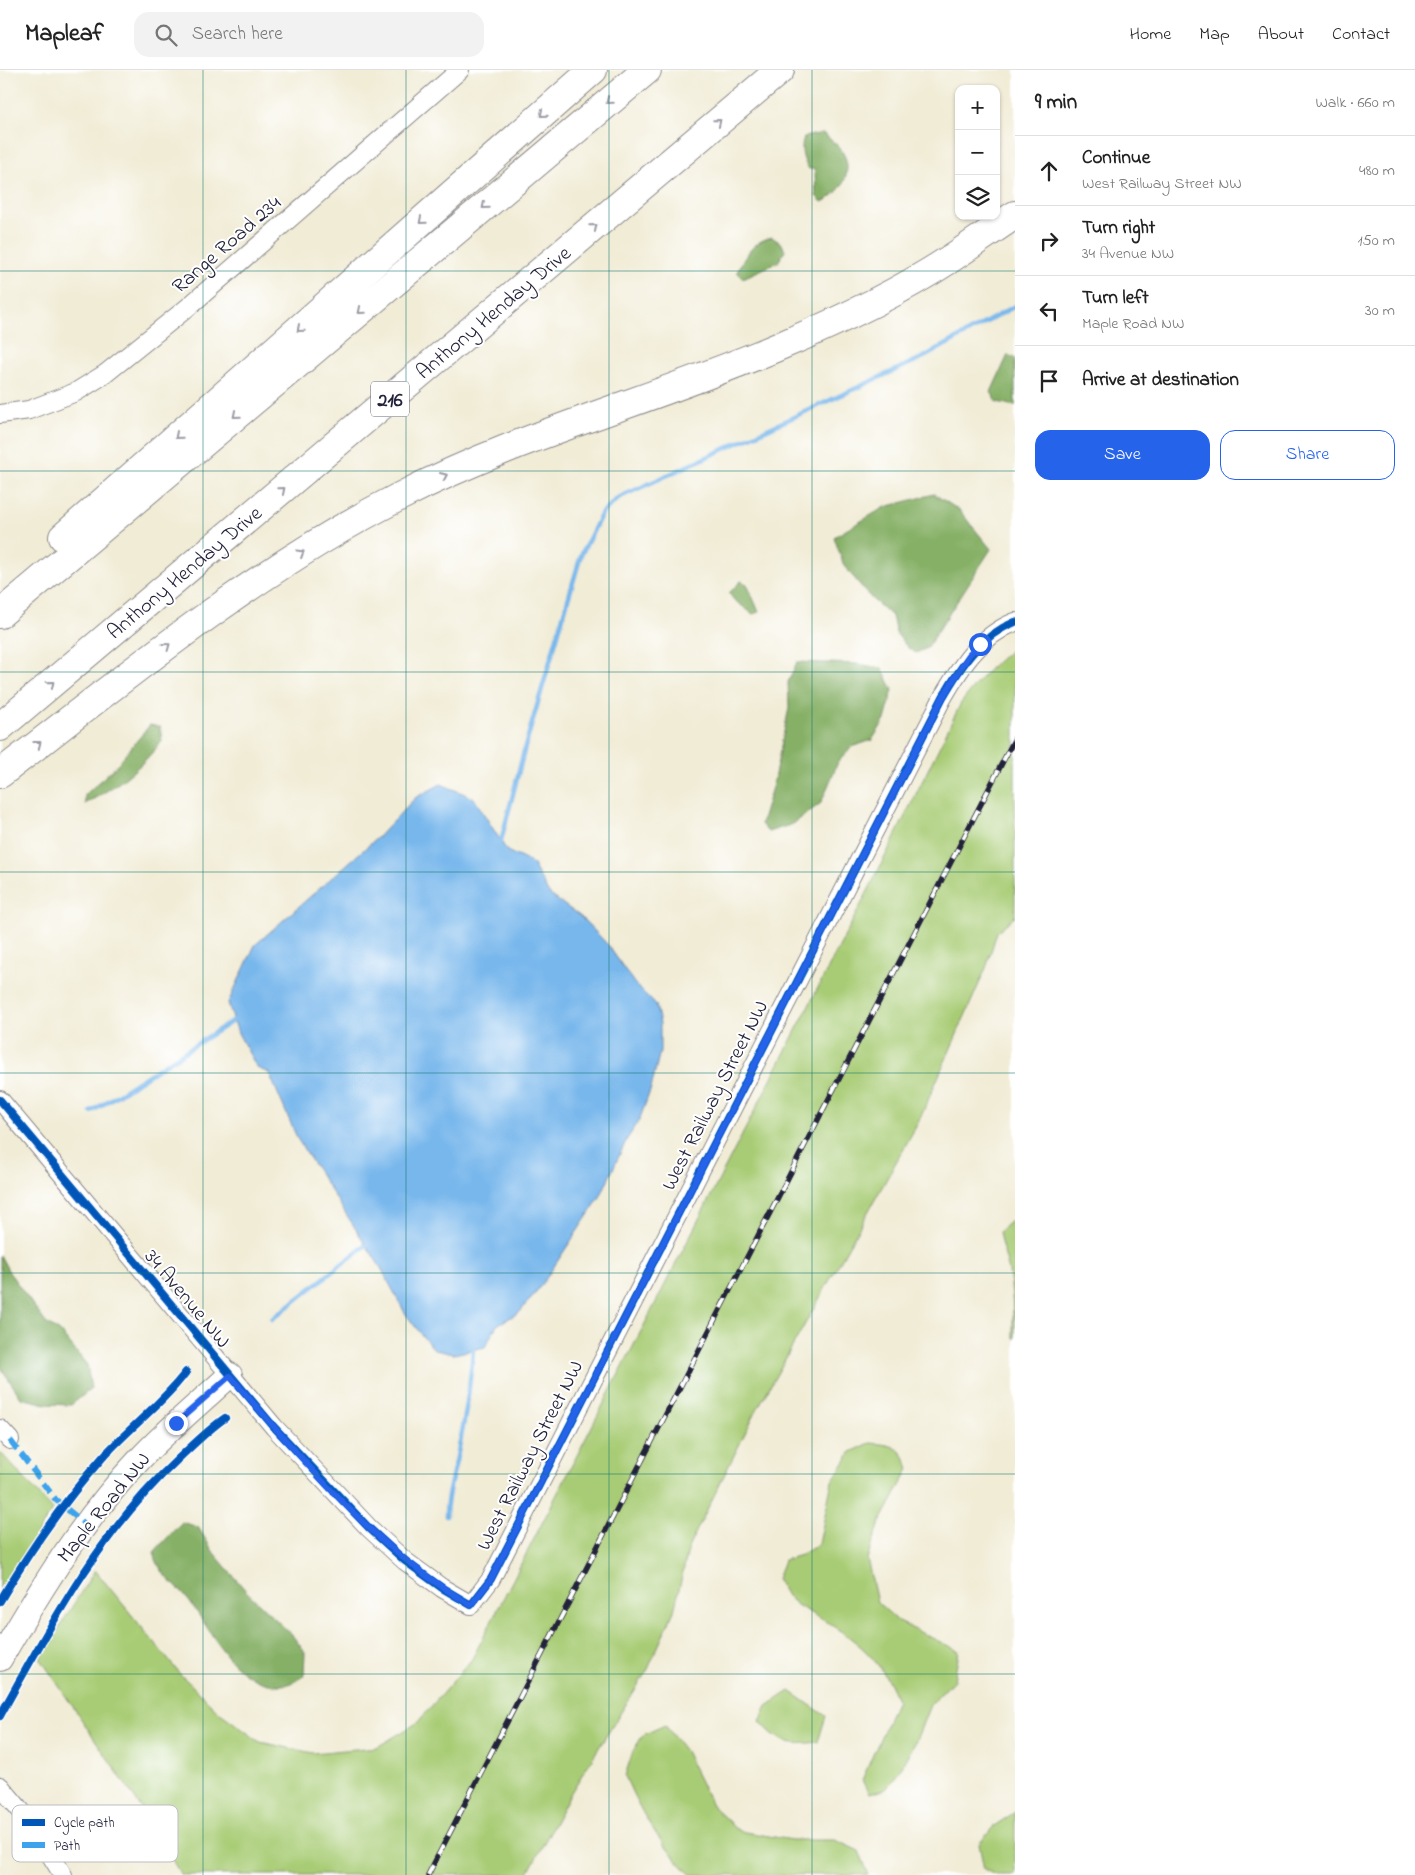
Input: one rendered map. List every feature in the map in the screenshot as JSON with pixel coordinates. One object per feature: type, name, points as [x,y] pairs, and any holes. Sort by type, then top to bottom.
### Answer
[{"type":"highway","points":[[0,604],[55,544],[593,70]]},
{"type":"highway","points":[[0,614],[647,70]]},
{"type":"highway","name":"Anthony Henday Drive","points":[[0,727],[780,70]]},
{"type":"highway","points":[[0,774],[148,660],[271,570],[400,496],[518,443],[760,354],[835,322],[946,262],[1015,215]]},
{"type":"street","name":"Range Road 234","points":[[0,414],[29,410],[68,395],[105,374],[194,301],[460,70]]},
{"type":"street","name":"West Railway Street NW","points":[[471,1605],[491,1579],[943,697],[969,655],[980,644],[1015,622]]},
{"type":"street","name":"34 Avenue NW","points":[[0,1100],[274,1428],[369,1528],[405,1561],[442,1588],[471,1605]]},
{"type":"street","name":"Maple Road NW","points":[[0,1659],[48,1578],[104,1501],[157,1442],[230,1376]]},
{"type":"street","points":[[0,1786],[15,1805]]},
{"type":"street","points":[[55,1862],[63,1875]]},
{"type":"green space","points":[[823,133],[841,150],[846,160],[847,168],[844,182],[840,188],[835,194],[822,202],[816,196],[815,169],[809,169],[803,158],[802,150],[804,137]]},
{"type":"green space","points":[[772,237],[782,244],[785,251],[778,262],[743,278],[737,272],[750,250],[765,239]]},
{"type":"green space","points":[[1008,355],[1015,358],[1015,406],[997,402],[991,392]]},
{"type":"green space","points":[[934,494],[959,510],[991,549],[927,648],[916,653],[908,648],[896,633],[892,616],[872,599],[844,566],[834,537],[885,507]]},
{"type":"green space","points":[[741,581],[747,584],[759,612],[753,614],[734,600],[729,593]]},
{"type":"green space","points":[[1015,647],[1015,916],[997,932],[986,968],[918,1123],[755,1413],[689,1546],[674,1611],[648,1669],[570,1794],[527,1875],[181,1875],[173,1862],[178,1862],[178,1805],[139,1805],[40,1658],[95,1570],[179,1673],[219,1712],[260,1742],[313,1753],[377,1747],[417,1723],[472,1659],[870,887],[961,703],[986,673]]},
{"type":"green space","points":[[797,662],[858,664],[882,668],[893,690],[885,720],[872,740],[852,747],[838,762],[821,803],[793,824],[768,832],[761,824],[773,784],[789,708],[788,682]]},
{"type":"green space","points":[[150,725],[160,727],[162,741],[127,777],[85,804],[85,795],[114,768]]},
{"type":"green space","points":[[1015,1217],[1015,1339],[1013,1335],[1010,1275],[999,1232]]},
{"type":"green space","points":[[0,1255],[9,1272],[46,1323],[60,1332],[87,1365],[91,1389],[71,1405],[46,1404],[21,1398],[0,1366]]},
{"type":"green space","points":[[870,1443],[895,1448],[903,1455],[909,1469],[880,1523],[867,1559],[877,1602],[899,1622],[959,1651],[954,1680],[930,1705],[915,1743],[898,1773],[886,1789],[869,1794],[862,1780],[897,1700],[880,1667],[869,1654],[843,1633],[797,1605],[787,1596],[777,1579],[784,1560],[801,1555],[819,1544],[832,1481],[851,1452]]},
{"type":"green space","points":[[0,1452],[53,1510],[0,1589]]},
{"type":"green space","points":[[182,1522],[198,1527],[214,1553],[247,1592],[292,1635],[305,1652],[304,1675],[301,1678],[292,1683],[277,1685],[262,1682],[236,1666],[216,1641],[189,1601],[163,1573],[154,1552]]},
{"type":"green space","points":[[790,1691],[826,1716],[818,1742],[800,1744],[786,1741],[773,1734],[760,1721],[767,1706]]},
{"type":"green space","points":[[665,1725],[685,1751],[712,1806],[739,1831],[792,1840],[835,1840],[859,1851],[869,1875],[691,1875],[670,1852],[653,1829],[638,1804],[625,1776],[633,1751],[643,1735]]},
{"type":"green space","points":[[1015,1812],[1015,1875],[995,1875],[984,1869],[979,1844],[994,1826]]},
{"type":"water","points":[[441,784],[474,798],[507,851],[532,863],[549,894],[581,917],[608,945],[634,983],[656,1005],[660,1024],[660,1051],[651,1088],[639,1121],[627,1139],[600,1197],[543,1283],[520,1312],[497,1325],[485,1347],[454,1354],[435,1350],[405,1313],[381,1268],[298,1140],[269,1073],[257,1068],[238,1033],[228,1003],[255,945],[378,837],[415,798]]},
{"type":"waterway","points":[[501,841],[525,747],[581,555],[602,513],[618,498],[924,357],[1015,306]]},
{"type":"waterway","points":[[91,1112],[234,1020]]},
{"type":"waterway","points":[[272,1319],[366,1245]]},
{"type":"waterway","points":[[446,1516],[449,1490],[466,1411],[473,1351]]},
{"type":"railway","points":[[428,1875],[1015,738]]},
{"type":"marked path","points":[[10,1440],[56,1500],[86,1525]]},
{"type":"cycle path","points":[[0,1100],[274,1427],[369,1528],[405,1561],[442,1588],[471,1605],[491,1579],[943,697],[964,663],[973,653],[992,635],[1015,622]]},
{"type":"cycle path","points":[[0,1601],[48,1526],[75,1491],[113,1446],[167,1395],[186,1372]]},
{"type":"cycle path","points":[[0,1716],[39,1646],[101,1547],[151,1486],[196,1442],[225,1418]]},
{"type":"route","points":[[176,1423],[230,1376],[274,1428],[369,1528],[405,1561],[442,1588],[471,1605],[491,1579],[943,697],[969,655],[980,644]]}]
